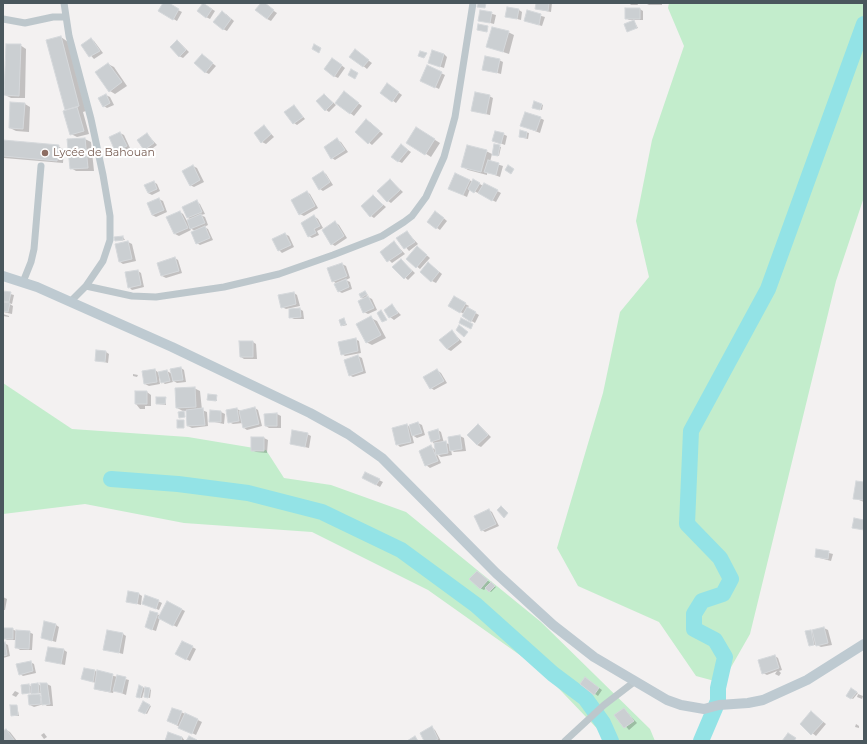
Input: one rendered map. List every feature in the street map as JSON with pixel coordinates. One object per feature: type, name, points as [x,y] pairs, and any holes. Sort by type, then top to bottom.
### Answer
[{"type":"main road","points":[[3,276],[23,282],[70,302],[234,376],[310,413],[360,442],[392,468],[496,573],[553,625],[594,657],[634,682],[667,700],[681,705],[704,709],[719,705],[748,704],[763,700],[807,680],[864,644]]},
{"type":"street","points":[[64,3],[69,36],[91,119],[110,216],[108,250],[86,286],[70,302]]},
{"type":"street","points":[[86,286],[132,296],[148,297],[180,295],[211,290],[279,274],[382,236],[404,222],[426,197],[444,157],[455,117],[473,3]]},
{"type":"street","points":[[3,19],[25,23],[53,17],[66,17]]},
{"type":"street","points":[[23,282],[31,262],[34,249],[41,166]]},
{"type":"street","points":[[565,741],[604,705],[634,682]]},
{"type":"green space","points":[[669,3],[864,3],[864,197],[836,281],[750,634],[722,683],[696,676],[659,622],[578,586],[557,548],[603,393],[620,312],[649,277],[636,221],[652,140],[684,46],[668,8]]},
{"type":"green space","points":[[3,383],[72,429],[188,437],[266,450],[284,478],[331,485],[406,512],[541,622],[650,729],[655,741],[609,741],[541,670],[428,590],[312,532],[184,523],[85,504],[3,514]]},
{"type":"building","points":[[163,3],[169,3],[179,9],[173,20],[158,11]]},
{"type":"building","points":[[203,3],[212,9],[206,18],[197,11]]},
{"type":"building","points":[[261,3],[265,3],[274,10],[267,19],[255,10]]},
{"type":"building","points":[[478,3],[486,3],[485,8],[477,7]]},
{"type":"building","points":[[536,3],[549,3],[548,11],[535,9]]},
{"type":"building","points":[[507,7],[519,9],[517,19],[505,17]]},
{"type":"building","points":[[625,8],[640,8],[640,19],[625,19]]},
{"type":"building","points":[[480,10],[492,12],[490,23],[478,21]]},
{"type":"building","points":[[527,10],[541,14],[539,25],[524,21]]},
{"type":"building","points":[[222,11],[231,19],[223,30],[213,22]]},
{"type":"building","points":[[634,20],[637,28],[627,32],[624,24]]},
{"type":"building","points":[[478,24],[488,26],[487,32],[477,30]]},
{"type":"building","points":[[492,27],[509,31],[503,52],[486,47]]},
{"type":"building","points":[[61,36],[79,106],[65,110],[46,40]]},
{"type":"building","points":[[91,38],[100,51],[89,57],[81,45]]},
{"type":"building","points":[[177,40],[186,50],[179,57],[170,47]]},
{"type":"building","points":[[6,44],[21,44],[19,96],[4,95]]},
{"type":"building","points":[[314,44],[321,48],[319,53],[312,49]]},
{"type":"building","points":[[355,49],[369,60],[363,67],[349,57]]},
{"type":"building","points":[[432,50],[444,54],[440,67],[428,63]]},
{"type":"building","points":[[420,51],[427,53],[424,58],[418,56]]},
{"type":"building","points":[[202,54],[213,63],[205,73],[194,63]]},
{"type":"building","points":[[485,56],[500,59],[497,73],[482,70]]},
{"type":"building","points":[[332,58],[342,65],[334,77],[324,69]]},
{"type":"building","points":[[108,63],[122,82],[109,92],[95,72]]},
{"type":"building","points":[[427,65],[442,72],[435,88],[420,81]]},
{"type":"building","points":[[351,69],[358,73],[355,79],[348,75]]},
{"type":"building","points":[[387,83],[399,92],[392,102],[380,93]]},
{"type":"building","points":[[344,91],[359,103],[350,114],[335,103]]},
{"type":"building","points":[[475,92],[490,95],[486,114],[471,111]]},
{"type":"building","points":[[106,94],[110,103],[103,107],[98,98]]},
{"type":"building","points":[[324,94],[333,103],[325,111],[316,101]]},
{"type":"building","points":[[534,101],[542,104],[540,110],[532,108]]},
{"type":"building","points":[[10,102],[25,103],[23,129],[9,128]]},
{"type":"building","points":[[294,105],[303,117],[293,124],[284,112]]},
{"type":"building","points":[[77,107],[84,131],[70,135],[63,111]]},
{"type":"building","points":[[525,112],[541,117],[536,131],[520,126]]},
{"type":"building","points":[[366,119],[380,131],[368,144],[355,132]]},
{"type":"building","points":[[264,125],[271,134],[261,143],[254,133]]},
{"type":"building","points":[[416,127],[435,139],[425,155],[406,143]]},
{"type":"building","points":[[520,130],[527,132],[526,138],[519,137]]},
{"type":"building","points":[[495,131],[504,133],[501,144],[492,141]]},
{"type":"building","points":[[120,132],[127,146],[115,151],[109,137]]},
{"type":"building","points":[[147,133],[154,143],[144,150],[137,140]]},
{"type":"building","points":[[85,138],[88,168],[70,169],[67,139]]},
{"type":"building","points":[[337,138],[345,150],[331,159],[324,147]]},
{"type":"building","points":[[3,140],[59,145],[57,161],[3,156]]},
{"type":"building","points":[[401,144],[408,150],[398,162],[391,157]]},
{"type":"building","points":[[494,144],[500,145],[498,156],[492,155]]},
{"type":"building","points":[[467,145],[487,150],[481,172],[461,167]]},
{"type":"building","points":[[488,160],[499,163],[496,175],[484,172]]},
{"type":"building","points":[[193,165],[200,180],[190,186],[182,171]]},
{"type":"building","points":[[508,165],[514,169],[511,174],[505,170]]},
{"type":"building","points":[[323,171],[330,182],[319,190],[312,178]]},
{"type":"building","points":[[455,173],[470,180],[463,195],[448,189]]},
{"type":"building","points":[[390,179],[400,190],[387,202],[377,191]]},
{"type":"building","points":[[473,179],[480,183],[474,193],[468,189]]},
{"type":"building","points":[[154,181],[157,189],[148,193],[144,185]]},
{"type":"building","points":[[484,183],[498,190],[492,201],[478,193]]},
{"type":"building","points":[[307,191],[315,206],[299,215],[291,200]]},
{"type":"building","points":[[373,195],[383,205],[370,217],[361,206]]},
{"type":"building","points":[[159,198],[164,210],[152,215],[147,203]]},
{"type":"building","points":[[197,200],[202,212],[187,218],[182,207]]},
{"type":"building","points":[[180,211],[188,228],[174,234],[166,217]]},
{"type":"building","points":[[435,211],[444,218],[436,229],[427,222]]},
{"type":"building","points":[[201,214],[205,223],[190,229],[187,220]]},
{"type":"building","points":[[314,215],[320,226],[314,229],[316,233],[308,237],[301,223]]},
{"type":"building","points":[[335,221],[344,236],[331,245],[322,230]]},
{"type":"building","points":[[205,226],[210,238],[196,244],[191,232]]},
{"type":"building","points":[[407,231],[415,242],[404,249],[396,238]]},
{"type":"building","points":[[285,233],[291,245],[278,251],[272,239]]},
{"type":"building","points":[[123,236],[123,240],[115,241],[114,237]]},
{"type":"building","points":[[128,241],[132,259],[119,262],[115,244]]},
{"type":"building","points":[[394,241],[402,252],[387,262],[380,252]]},
{"type":"building","points":[[417,246],[427,255],[416,268],[406,259]]},
{"type":"building","points":[[175,257],[179,271],[161,276],[157,263]]},
{"type":"building","points":[[401,259],[412,271],[404,279],[392,267]]},
{"type":"building","points":[[428,262],[439,272],[431,282],[420,272]]},
{"type":"building","points":[[342,263],[347,276],[332,282],[327,268]]},
{"type":"building","points":[[138,270],[141,285],[128,288],[125,272]]},
{"type":"building","points":[[346,279],[349,287],[338,292],[334,284]]},
{"type":"building","points":[[3,291],[11,292],[9,302],[3,301]]},
{"type":"building","points":[[365,291],[367,294],[361,298],[359,294]]},
{"type":"building","points":[[294,292],[296,304],[281,308],[278,295]]},
{"type":"building","points":[[368,296],[374,308],[363,313],[358,301]]},
{"type":"building","points":[[454,296],[466,303],[460,313],[448,306]]},
{"type":"building","points":[[3,302],[10,303],[8,312],[3,311]]},
{"type":"building","points":[[392,304],[398,313],[389,318],[384,310]]},
{"type":"building","points":[[467,307],[476,312],[471,322],[462,316]]},
{"type":"building","points":[[300,308],[301,317],[289,318],[289,309]]},
{"type":"building","points":[[381,310],[387,320],[382,322],[377,313]]},
{"type":"building","points":[[371,316],[381,335],[366,343],[356,324]]},
{"type":"building","points":[[344,318],[346,324],[341,326],[339,320]]},
{"type":"building","points":[[461,318],[473,324],[471,329],[459,323]]},
{"type":"building","points":[[459,325],[468,332],[464,337],[456,330]]},
{"type":"building","points":[[452,330],[459,340],[447,349],[439,340]]},
{"type":"building","points":[[356,338],[358,351],[341,355],[338,342]]},
{"type":"building","points":[[239,341],[253,341],[253,357],[240,357]]},
{"type":"building","points":[[96,350],[106,351],[105,362],[95,361]]},
{"type":"building","points":[[358,355],[363,371],[349,376],[344,360]]},
{"type":"building","points":[[181,367],[183,380],[173,381],[170,369]]},
{"type":"building","points":[[155,369],[157,382],[144,384],[142,371]]},
{"type":"building","points":[[437,369],[444,381],[430,389],[423,377]]},
{"type":"building","points":[[167,370],[170,381],[161,383],[158,372]]},
{"type":"building","points":[[195,387],[196,407],[176,408],[175,388]]},
{"type":"building","points":[[135,391],[147,391],[147,404],[135,404]]},
{"type":"building","points":[[208,394],[217,395],[216,401],[207,400]]},
{"type":"building","points":[[156,397],[166,397],[165,404],[156,404]]},
{"type":"building","points":[[255,407],[259,424],[243,428],[239,411]]},
{"type":"building","points":[[203,408],[205,425],[187,426],[186,410]]},
{"type":"building","points":[[237,408],[239,421],[228,423],[226,410]]},
{"type":"building","points":[[210,410],[221,411],[221,422],[209,422]]},
{"type":"building","points":[[184,411],[185,417],[179,418],[178,412]]},
{"type":"building","points":[[277,413],[277,426],[265,426],[264,414]]},
{"type":"building","points":[[177,420],[184,420],[184,428],[177,428]]},
{"type":"building","points":[[418,422],[422,433],[412,436],[409,425]]},
{"type":"building","points":[[407,424],[411,442],[396,445],[392,428]]},
{"type":"building","points":[[478,424],[488,435],[477,445],[467,435]]},
{"type":"building","points":[[438,429],[440,439],[431,442],[428,432]]},
{"type":"building","points":[[292,430],[308,433],[305,447],[290,444]]},
{"type":"building","points":[[460,435],[462,449],[450,451],[448,437]]},
{"type":"building","points":[[251,437],[264,437],[264,451],[251,451]]},
{"type":"building","points":[[446,441],[448,453],[436,455],[434,443]]},
{"type":"building","points":[[431,445],[438,461],[425,466],[419,451]]},
{"type":"building","points":[[365,472],[380,479],[376,485],[362,478]]},
{"type":"building","points":[[856,481],[864,482],[864,500],[853,499]]},
{"type":"building","points":[[501,506],[508,513],[504,518],[497,510]]},
{"type":"building","points":[[489,509],[496,524],[481,531],[474,516]]},
{"type":"building","points":[[854,518],[864,520],[864,530],[852,528]]},
{"type":"building","points":[[816,549],[829,551],[828,559],[815,557]]},
{"type":"building","points":[[477,571],[488,580],[480,589],[469,579]]},
{"type":"building","points":[[491,582],[495,586],[489,592],[485,588]]},
{"type":"building","points":[[128,591],[139,593],[137,604],[126,602]]},
{"type":"building","points":[[145,595],[159,600],[156,609],[142,604]]},
{"type":"building","points":[[167,601],[182,609],[173,626],[158,618]]},
{"type":"building","points":[[150,611],[158,613],[152,630],[145,627]]},
{"type":"building","points":[[44,621],[56,624],[52,641],[41,638]]},
{"type":"building","points":[[824,627],[828,643],[816,646],[812,630]]},
{"type":"building","points":[[3,628],[13,628],[13,639],[3,639]]},
{"type":"building","points":[[16,630],[30,631],[29,649],[15,648]]},
{"type":"building","points":[[107,630],[123,633],[119,653],[103,650]]},
{"type":"building","points":[[811,630],[814,645],[809,646],[805,631]]},
{"type":"building","points":[[182,641],[193,646],[186,660],[175,654]]},
{"type":"building","points":[[5,642],[7,655],[3,656],[3,643]]},
{"type":"building","points":[[48,647],[64,649],[61,664],[45,661]]},
{"type":"building","points":[[775,655],[779,668],[762,674],[758,660]]},
{"type":"building","points":[[31,661],[33,671],[19,675],[16,664]]},
{"type":"building","points":[[84,668],[95,670],[93,682],[81,679]]},
{"type":"building","points":[[97,670],[113,674],[110,692],[94,689]]},
{"type":"building","points":[[117,675],[126,677],[122,693],[113,691]]},
{"type":"building","points":[[585,677],[599,688],[594,695],[580,684]]},
{"type":"building","points":[[38,683],[39,693],[31,694],[31,684]]},
{"type":"building","points":[[40,683],[47,683],[50,704],[42,705]]},
{"type":"building","points":[[29,684],[30,693],[22,694],[21,685]]},
{"type":"building","points":[[139,685],[143,687],[140,698],[136,697]]},
{"type":"building","points":[[145,687],[150,688],[148,698],[144,697]]},
{"type":"building","points":[[851,688],[857,692],[851,699],[846,696]]},
{"type":"building","points":[[40,694],[41,704],[29,705],[28,695]]},
{"type":"building","points":[[143,701],[150,705],[145,714],[138,711]]},
{"type":"building","points":[[10,705],[17,705],[18,715],[11,716]]},
{"type":"building","points":[[172,708],[182,711],[177,725],[167,721]]},
{"type":"building","points":[[624,708],[634,721],[624,728],[614,715]]},
{"type":"building","points":[[811,711],[823,722],[811,735],[800,724]]},
{"type":"building","points":[[185,713],[198,719],[192,734],[178,728]]},
{"type":"building","points":[[432,726],[438,739],[434,741],[424,741],[420,733]]},
{"type":"building","points":[[6,729],[15,741],[3,741],[3,731]]},
{"type":"building","points":[[168,732],[182,737],[181,741],[165,741]]},
{"type":"building","points":[[788,733],[796,738],[794,741],[782,741]]},
{"type":"building","points":[[189,736],[197,740],[186,741]]},
{"type":"building","points":[[415,736],[418,741],[407,741]]},
{"type":"waterway","points":[[701,741],[718,701],[718,688],[725,657],[715,640],[694,629],[694,614],[702,601],[723,594],[731,579],[720,558],[687,524],[691,431],[768,289],[864,24]]},
{"type":"waterway","points":[[111,479],[178,484],[248,493],[322,512],[401,550],[476,605],[553,674],[585,698],[603,723],[611,741]]},
{"type":"place","name":"Lycée de Bahouan","points":[[45,153]]}]
